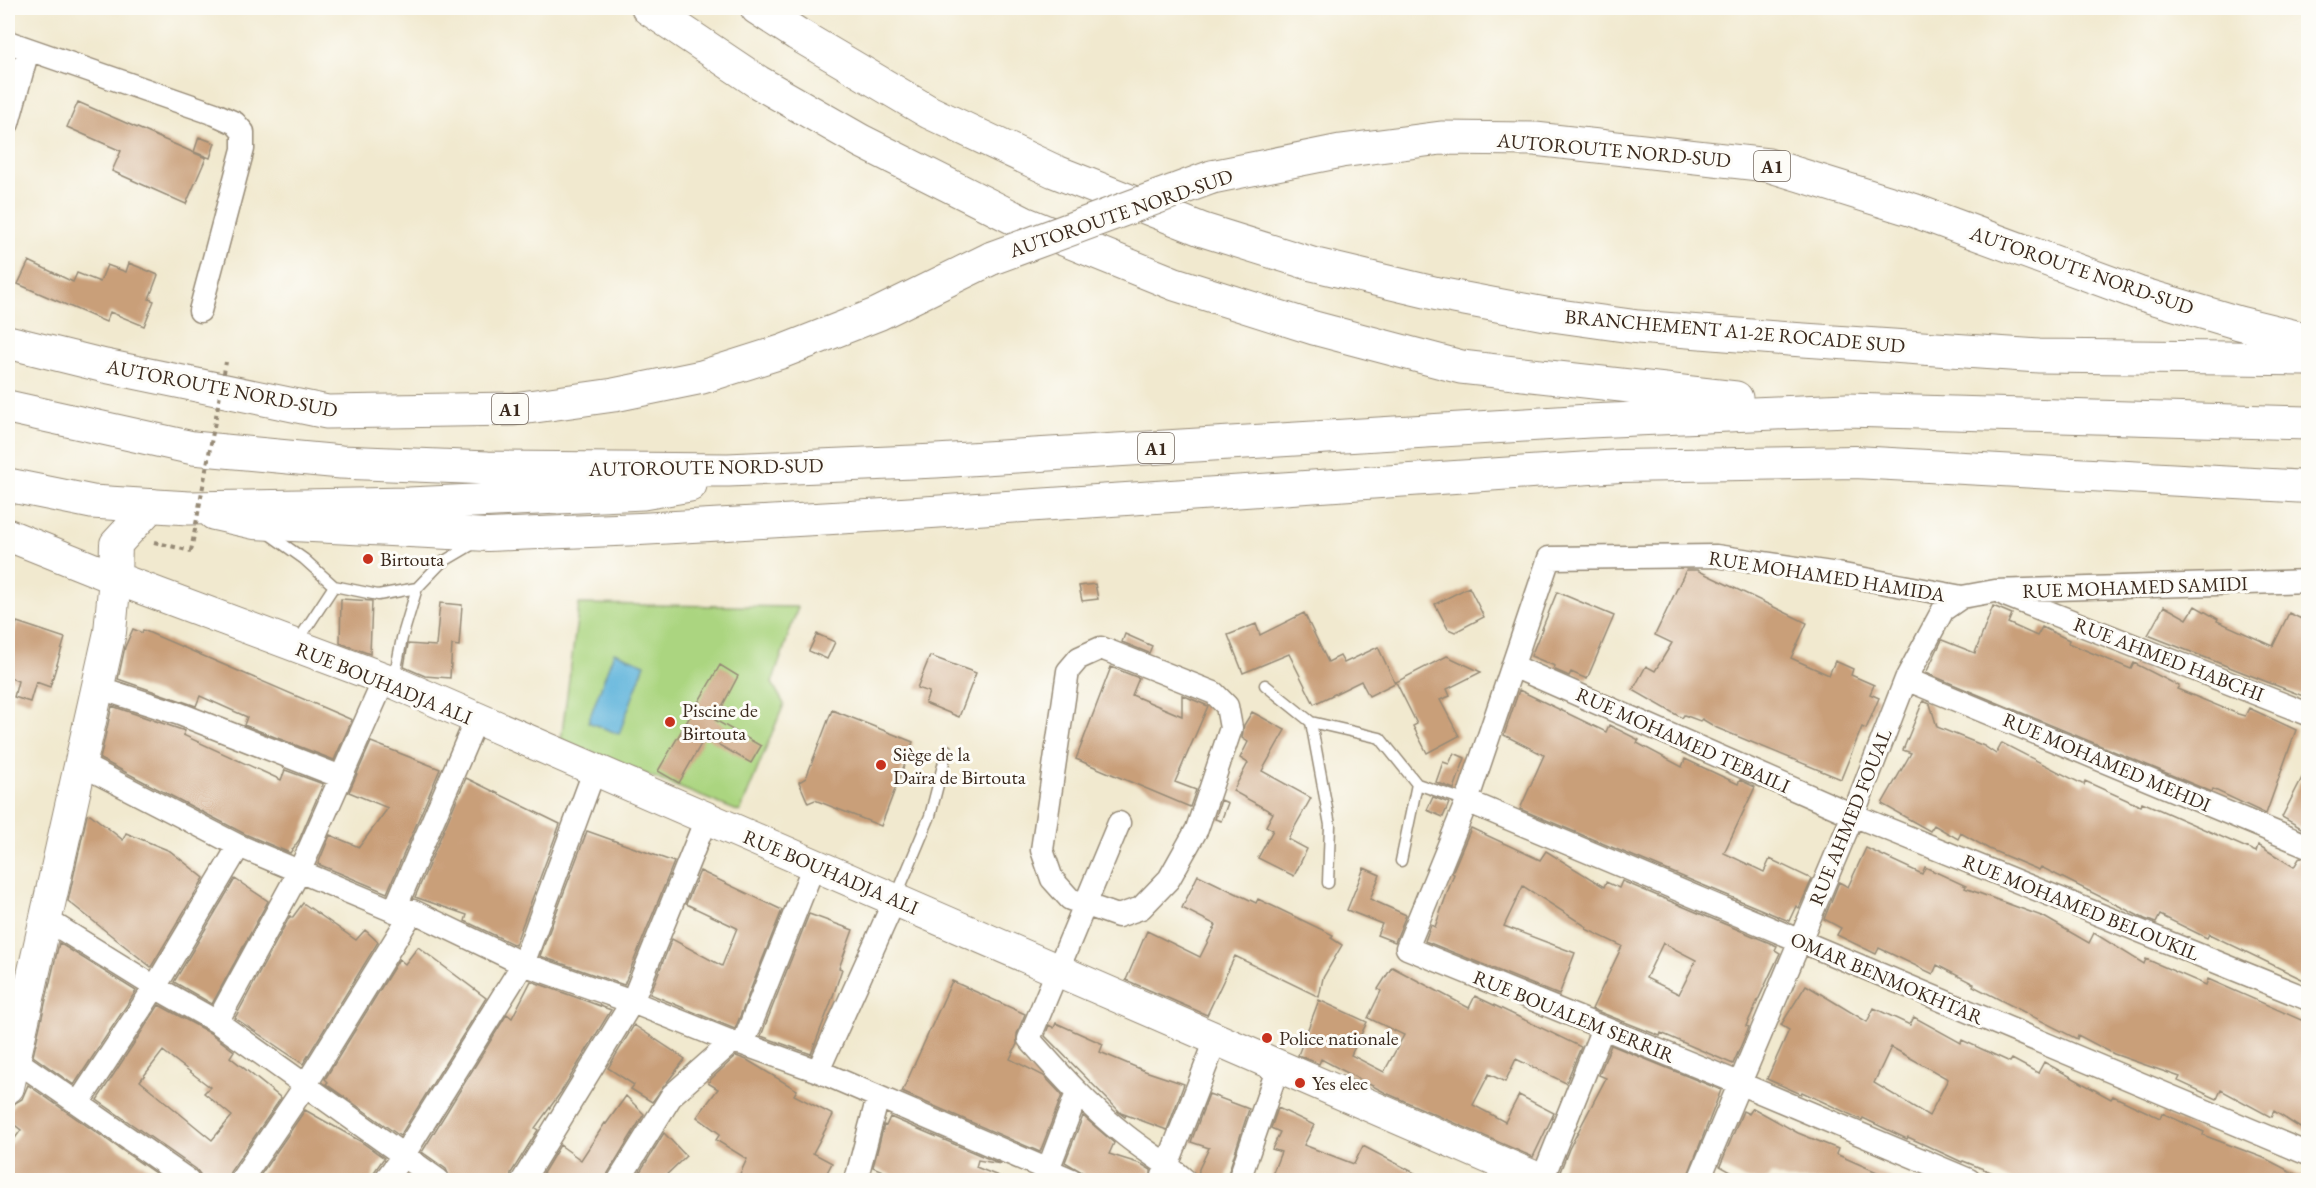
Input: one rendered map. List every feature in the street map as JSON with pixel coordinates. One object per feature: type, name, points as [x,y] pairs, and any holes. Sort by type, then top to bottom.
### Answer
[{"type":"highway","points":[[648,8],[758,82],[861,141],[1024,224],[1175,284],[1314,328],[1461,367],[1847,410]]},
{"type":"highway","name":"BRANCHEMENT A1-2E ROCADE SUD","points":[[757,8],[929,112],[1054,171],[1203,230],[1312,264],[1438,294],[1545,314],[1638,327],[1789,339],[2038,356],[2308,359]]},
{"type":"highway","name":"AUTOROUTE NORD-SUD","points":[[8,342],[105,366],[327,412],[514,409],[614,395],[702,377],[781,352],[878,314],[992,258],[1212,177],[1341,151],[1441,138],[1535,140],[1768,165],[1913,210],[2138,293],[2238,323],[2308,340]]},
{"type":"highway","name":"AUTOROUTE NORD-SUD","points":[[8,407],[193,448],[341,462],[488,468],[728,470],[936,462],[1589,421],[1847,410],[2308,423]]},
{"type":"highway","points":[[8,485],[92,502],[189,508],[409,504],[643,493],[804,466]]},
{"type":"main road","points":[[189,508],[254,523],[488,535],[902,514],[1620,466],[1855,462],[2308,487]]},
{"type":"main road","points":[[11,1073],[110,632],[116,544],[152,506]]},
{"type":"main road","name":"RUE BOUHADJA ALI","points":[[8,535],[115,578],[389,681],[1542,1180]]},
{"type":"street","points":[[8,123],[18,46],[235,123],[243,132],[243,148],[200,311]]},
{"type":"street","name":"RUE MOHAMED HAMIDA","points":[[1513,666],[1549,558],[1716,556],[1838,574],[1962,597]]},
{"type":"street","name":"RUE MOHAMED SAMIDI","points":[[1962,597],[1995,591],[2308,581]]},
{"type":"street","name":"RUE AHMED HABCHI","points":[[1995,591],[2308,714]]},
{"type":"street","name":"RUE AHMED FOUAL","points":[[1700,1180],[1853,815],[1906,679],[1942,610],[1962,597]]},
{"type":"street","points":[[1101,648],[1214,693],[1227,706],[1231,728],[1197,829],[1169,879],[1142,908],[1118,916],[1084,906],[1070,899],[1052,879],[1042,850],[1068,671],[1079,658],[1101,648]]},
{"type":"street","points":[[1467,801],[1513,666]]},
{"type":"street","name":"RUE MOHAMED TEBAILI","points":[[1513,666],[1853,815]]},
{"type":"street","name":"RUE MOHAMED MEHDI","points":[[1906,679],[2308,846]]},
{"type":"street","points":[[217,1022],[300,870],[341,777],[389,681]]},
{"type":"street","points":[[97,687],[180,714],[341,777]]},
{"type":"street","points":[[241,1180],[305,1086],[403,911],[477,720]]},
{"type":"street","points":[[80,764],[239,846],[403,911],[523,964],[818,1071],[1046,1176],[1072,1180]]},
{"type":"street","points":[[385,1180],[403,1156],[523,964],[595,769]]},
{"type":"street","name":"OMAR BENMOKHTAR","points":[[1467,801],[2308,1154]]},
{"type":"street","name":"RUE BOUALEM SERRIR","points":[[1467,801],[1407,948],[1969,1180]]},
{"type":"street","name":"RUE MOHAMED BELOUKIL","points":[[1853,815],[2308,999]]},
{"type":"street","points":[[523,1180],[632,1002],[706,819]]},
{"type":"street","points":[[1119,823],[1029,1039],[1077,1093],[1164,1172],[1185,1180]]},
{"type":"street","points":[[79,1102],[155,987],[239,846]]},
{"type":"street","points":[[618,1180],[672,1095],[738,1043],[814,865]]},
{"type":"street","points":[[818,1071],[895,899]]},
{"type":"street","points":[[44,918],[155,987],[217,1022],[438,1180]]},
{"type":"street","points":[[1542,1180],[1603,1028]]},
{"type":"street","points":[[1164,1172],[1216,1040]]},
{"type":"street","points":[[1239,1180],[1278,1067]]},
{"type":"street","points":[[11,1073],[79,1102],[188,1180]]},
{"type":"street","points":[[1046,1176],[1077,1093]]},
{"type":"street","points":[[856,1180],[878,1097]]},
{"type":"lane","points":[[254,523],[304,559],[334,586],[378,595],[417,588]]},
{"type":"lane","points":[[389,681],[417,588],[441,563],[488,535]]},
{"type":"lane","points":[[294,646],[334,586]]},
{"type":"lane","points":[[1265,686],[1311,722],[1380,738],[1417,784],[1467,801]]},
{"type":"lane","points":[[1311,722],[1329,825],[1328,883]]},
{"type":"lane","points":[[895,899],[930,816],[947,750]]},
{"type":"lane","points":[[1401,861],[1417,784]]},
{"type":"path","points":[[154,542],[190,551],[226,362]]},
{"type":"green space","name":"Piscine de Birtouta","points":[[579,604],[798,607],[772,683],[784,704],[740,812],[561,740]]},
{"type":"water","points":[[614,652],[645,664],[619,734],[588,722]]},
{"type":"building","points":[[78,102],[206,158],[186,204],[112,171],[121,151],[67,127]]},
{"type":"building","points":[[199,137],[215,143],[210,158],[194,152]]},
{"type":"building","points":[[29,261],[73,282],[77,273],[100,282],[107,265],[126,272],[129,263],[158,275],[149,299],[154,301],[144,326],[110,312],[106,322],[18,284]]},
{"type":"building","points":[[1686,570],[1697,570],[1807,623],[1791,658],[1829,675],[1835,661],[1853,669],[1851,675],[1874,685],[1870,694],[1879,698],[1866,729],[1862,727],[1841,779],[1717,728],[1702,719],[1700,721],[1684,715],[1682,718],[1633,690],[1646,666],[1655,671],[1672,643],[1655,635]]},
{"type":"building","points":[[1095,584],[1098,599],[1082,601],[1079,586]]},
{"type":"building","points":[[1469,587],[1484,617],[1455,632],[1448,629],[1435,604]]},
{"type":"building","points":[[1557,592],[1614,616],[1587,679],[1571,672],[1569,676],[1553,669],[1555,666],[1531,656]]},
{"type":"building","points":[[341,599],[372,601],[370,654],[340,643]]},
{"type":"building","points":[[440,603],[462,605],[459,646],[452,645],[450,678],[425,676],[404,667],[408,644],[436,646]]},
{"type":"building","points":[[1993,606],[2012,614],[2008,623],[2037,636],[2042,627],[2069,640],[2068,643],[2131,669],[2134,663],[2179,686],[2177,689],[2238,714],[2245,716],[2249,708],[2296,730],[2266,814],[2213,789],[2212,792],[1926,673],[1942,640],[1975,653]]},
{"type":"building","points":[[2164,606],[2187,619],[2195,606],[2218,619],[2217,621],[2273,646],[2289,613],[2308,622],[2308,698],[2148,635]]},
{"type":"building","points":[[1304,613],[1328,662],[1340,656],[1344,663],[1378,647],[1395,683],[1369,696],[1361,681],[1314,704],[1289,654],[1243,673],[1228,635],[1256,624],[1260,635]]},
{"type":"building","points":[[17,622],[65,638],[50,687],[36,682],[30,702],[14,697],[18,681],[8,677],[8,641],[11,642]]},
{"type":"building","points":[[133,629],[142,633],[143,630],[352,720],[334,760],[244,725],[247,717],[200,696],[196,706],[118,679],[125,647]]},
{"type":"building","points":[[817,634],[835,642],[827,659],[809,651]]},
{"type":"building","points":[[1125,634],[1152,646],[1149,653],[1122,642]]},
{"type":"building","points":[[930,656],[976,673],[959,717],[925,703],[929,692],[917,688]]},
{"type":"building","points":[[1447,656],[1481,672],[1447,689],[1450,696],[1440,700],[1459,736],[1427,753],[1413,726],[1417,724],[1396,682]]},
{"type":"building","points":[[720,665],[738,676],[715,720],[761,746],[751,763],[705,737],[679,783],[658,771]]},
{"type":"building","points":[[1111,667],[1139,678],[1132,695],[1182,716],[1182,695],[1208,706],[1175,782],[1196,790],[1190,807],[1076,759]]},
{"type":"building","points":[[1519,690],[1606,732],[1609,725],[1639,740],[1637,743],[1682,767],[1685,759],[1738,784],[1740,780],[1755,787],[1724,853],[1764,872],[1770,859],[1812,879],[1799,908],[1796,906],[1789,921],[1520,809],[1544,755],[1504,735]]},
{"type":"building","points":[[1923,701],[1930,704],[1937,727],[1984,746],[1996,754],[2002,743],[2084,785],[2085,781],[2140,806],[2142,802],[2256,852],[2258,845],[2294,867],[2300,857],[2308,859],[2308,982],[2209,934],[2207,938],[2160,915],[2156,923],[2145,919],[2041,867],[2039,870],[1989,849],[1961,833],[1958,839],[1934,825],[1930,831],[1882,804],[1911,753],[1903,750]]},
{"type":"building","points":[[112,706],[185,731],[183,735],[281,780],[285,770],[323,784],[299,840],[290,853],[245,834],[100,759]]},
{"type":"building","name":"Siège de la Daïra de Birtouta","points":[[832,710],[913,742],[881,826],[815,800],[808,803],[799,782],[806,778]]},
{"type":"building","points":[[1252,712],[1285,730],[1262,771],[1311,798],[1288,839],[1307,849],[1294,876],[1258,858],[1273,830],[1266,826],[1273,813],[1233,791],[1248,763],[1240,758],[1248,742],[1242,738],[1244,725]]},
{"type":"building","points":[[371,742],[440,769],[387,893],[318,864],[330,835],[359,847],[388,808],[349,792]]},
{"type":"building","points":[[1454,753],[1465,758],[1454,789],[1436,782],[1443,762],[1449,764]]},
{"type":"building","points":[[2308,766],[2308,832],[2282,817]]},
{"type":"building","points":[[466,778],[560,824],[515,945],[465,921],[467,915],[415,897]]},
{"type":"building","points":[[1433,797],[1449,803],[1443,817],[1427,810]]},
{"type":"building","points":[[1221,800],[1228,803],[1221,821],[1215,819]]},
{"type":"building","points":[[90,814],[123,840],[126,833],[170,851],[204,878],[151,967],[68,901],[87,815]]},
{"type":"building","points":[[1471,828],[1540,860],[1546,851],[1604,887],[1606,882],[1619,888],[1622,881],[1777,946],[1775,950],[1780,953],[1746,1026],[1749,1027],[1733,1064],[1661,1033],[1660,1036],[1592,1009],[1622,946],[1586,929],[1587,927],[1523,886],[1504,926],[1575,953],[1559,995],[1425,941],[1431,925],[1435,927],[1454,874],[1452,873]],"holes":[[[1663,943],[1696,960],[1679,994],[1646,978]]]},
{"type":"building","points":[[587,831],[674,862],[624,985],[540,956]]},
{"type":"building","points":[[1866,848],[1922,874],[1925,867],[1966,886],[1965,888],[2044,917],[2089,943],[2094,933],[2144,964],[2146,959],[2206,985],[2208,979],[2308,1023],[2308,1133],[2274,1111],[2271,1117],[2221,1090],[2217,1099],[2178,1081],[2180,1077],[2114,1054],[2078,1035],[2077,1039],[1937,965],[1933,974],[1879,948],[1876,954],[1837,935],[1841,928],[1824,919],[1839,882],[1848,887]]},
{"type":"building","points":[[1364,868],[1380,875],[1370,899],[1406,915],[1395,942],[1377,935],[1382,924],[1347,910]]},
{"type":"building","points":[[700,871],[782,910],[735,1029],[650,994],[672,939],[722,966],[737,928],[686,904]]},
{"type":"building","points":[[1198,875],[1256,903],[1258,899],[1333,935],[1331,938],[1342,945],[1323,978],[1319,997],[1235,956],[1207,1015],[1126,980],[1147,931],[1200,957],[1216,925],[1182,908]]},
{"type":"building","points":[[235,879],[268,901],[212,1004],[174,982]]},
{"type":"building","points":[[303,903],[356,940],[365,930],[378,942],[303,1064],[235,1018],[290,916],[292,918]]},
{"type":"building","points":[[809,914],[853,930],[839,968],[842,969],[830,1005],[811,1054],[761,1036]]},
{"type":"building","points":[[59,943],[136,991],[74,1085],[33,1056]]},
{"type":"building","points":[[418,947],[486,998],[400,1136],[326,1084],[328,1082],[325,1079],[399,959],[405,964]]},
{"type":"building","points":[[1392,967],[1469,1008],[1475,996],[1581,1047],[1566,1083],[1516,1059],[1505,1082],[1489,1074],[1473,1105],[1505,1122],[1519,1095],[1554,1113],[1533,1157],[1386,1093],[1321,1059],[1319,1064],[1298,1055],[1319,1000],[1367,1022],[1351,1055],[1384,1072],[1404,1035],[1368,1018],[1381,991],[1378,989]]},
{"type":"building","points":[[531,981],[611,1010],[561,1092],[535,1128],[538,1130],[511,1173],[510,1180],[451,1180],[446,1169],[422,1152],[507,1014],[512,1018]]},
{"type":"building","points":[[952,981],[1025,1014],[1017,1034],[1017,1044],[1010,1059],[1044,1076],[1062,1095],[1040,1152],[902,1092]]},
{"type":"building","points":[[1806,985],[1867,1022],[1874,1008],[1910,1025],[1914,1017],[1961,1043],[1962,1040],[2010,1062],[2012,1059],[2038,1073],[2044,1062],[2111,1099],[2113,1096],[2160,1118],[2162,1113],[2204,1132],[2203,1135],[2264,1158],[2307,1180],[2011,1180],[1962,1162],[1908,1137],[1907,1139],[1863,1118],[1862,1120],[1802,1092],[1801,1094],[1767,1079],[1789,1030],[1781,1025]],"holes":[[[1891,1047],[1948,1079],[1929,1116],[1874,1083]]]},
{"type":"building","points":[[159,1005],[210,1033],[234,1051],[230,1057],[281,1098],[230,1172],[228,1180],[201,1180],[196,1169],[97,1100]],"holes":[[[163,1051],[210,1087],[204,1093],[232,1116],[212,1140],[140,1081]]]},
{"type":"building","points":[[1056,1023],[1103,1044],[1100,1052],[1184,1084],[1167,1130],[1121,1113],[1045,1036],[1049,1025],[1054,1028]]},
{"type":"building","points":[[634,1025],[685,1059],[652,1102],[631,1089],[634,1085],[608,1068]]},
{"type":"building","points":[[1611,1045],[1721,1090],[1686,1180],[1575,1180],[1560,1172],[1569,1149],[1606,1078],[1599,1075]]},
{"type":"building","points":[[736,1056],[747,1060],[797,1090],[794,1095],[833,1115],[813,1153],[832,1163],[823,1180],[737,1180],[747,1159],[716,1140],[720,1134],[697,1117],[718,1089],[708,1083]]},
{"type":"building","points":[[28,1085],[165,1180],[8,1180],[8,1148],[21,1130],[8,1120],[8,1114],[15,1103],[22,1099]]},
{"type":"building","points":[[1209,1094],[1249,1109],[1226,1180],[1198,1180],[1199,1169],[1209,1148],[1191,1142]]},
{"type":"building","points":[[626,1096],[644,1114],[606,1180],[539,1180],[560,1145],[581,1160]]},
{"type":"building","points":[[1278,1108],[1314,1125],[1304,1145],[1354,1164],[1363,1146],[1428,1180],[1270,1180],[1281,1152],[1272,1149],[1280,1132],[1271,1128]]},
{"type":"building","points":[[1753,1108],[1798,1133],[1838,1149],[1836,1154],[1895,1180],[1787,1180],[1771,1174],[1767,1180],[1745,1180],[1720,1166],[1743,1111],[1749,1114]]},
{"type":"building","points":[[305,1110],[360,1141],[384,1158],[374,1172],[372,1180],[257,1180]]},
{"type":"building","points":[[1083,1116],[1114,1143],[1109,1154],[1141,1164],[1151,1170],[1151,1180],[1085,1179],[1082,1172],[1065,1162]]},
{"type":"building","points":[[890,1117],[1001,1164],[978,1160],[976,1167],[1008,1180],[904,1180],[873,1167],[884,1125],[886,1126]]},
{"type":"building","points":[[664,1133],[686,1156],[661,1180],[635,1180]]},
{"type":"place","name":"Birtouta","points":[[368,559]]},
{"type":"place","name":"Piscine de Birtouta","points":[[670,722]]},
{"type":"place","name":"Siège de la Daïra de Birtouta","points":[[881,765]]},
{"type":"place","name":"Police nationale","points":[[1267,1038]]},
{"type":"place","name":"Yes elec","points":[[1300,1083]]}]
